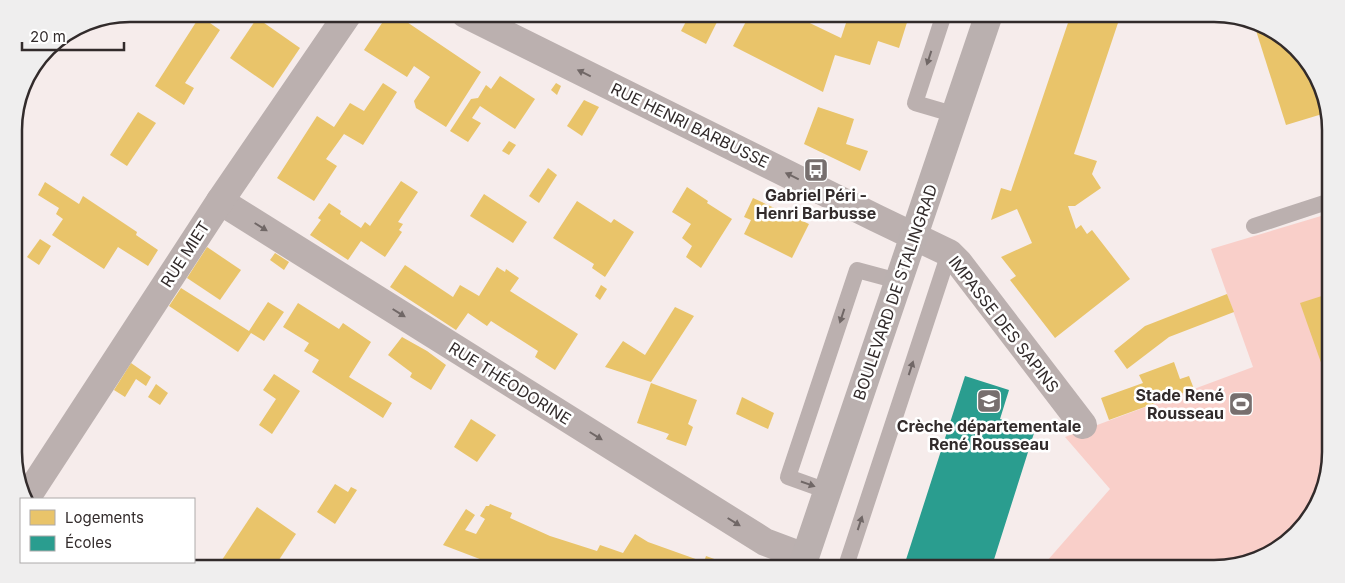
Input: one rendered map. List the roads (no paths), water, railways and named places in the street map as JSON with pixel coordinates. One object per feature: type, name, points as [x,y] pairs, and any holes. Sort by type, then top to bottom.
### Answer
[{"type":"main road","name":"BOULEVARD DE STALINGRAD","points":[[804,560],[986,22]]},
{"type":"street","name":"RUE MIET","points":[[30,492],[220,201],[342,23]]},
{"type":"street","name":"RUE HENRI BARBUSSE","points":[[482,23],[914,237]]},
{"type":"street","name":"RUE THÉODORINE","points":[[220,201],[759,538],[798,560]]},
{"type":"street","name":"IMPASSE DES SAPINS","points":[[914,237],[949,253],[959,263],[1083,425]]},
{"type":"lane","points":[[941,22],[915,103],[956,115]]},
{"type":"lane","points":[[1254,226],[1322,204]]},
{"type":"lane","points":[[848,560],[949,253]]},
{"type":"lane","points":[[827,491],[788,477],[857,270],[898,281]]},
{"type":"place","name":"Gabriel Péri - Henri Barbusse","points":[[816,170]]},
{"type":"place","name":"Crèche départementale René Rousseau","points":[[989,401]]},
{"type":"place","name":"Stade René Rousseau","points":[[1241,404]]}]
